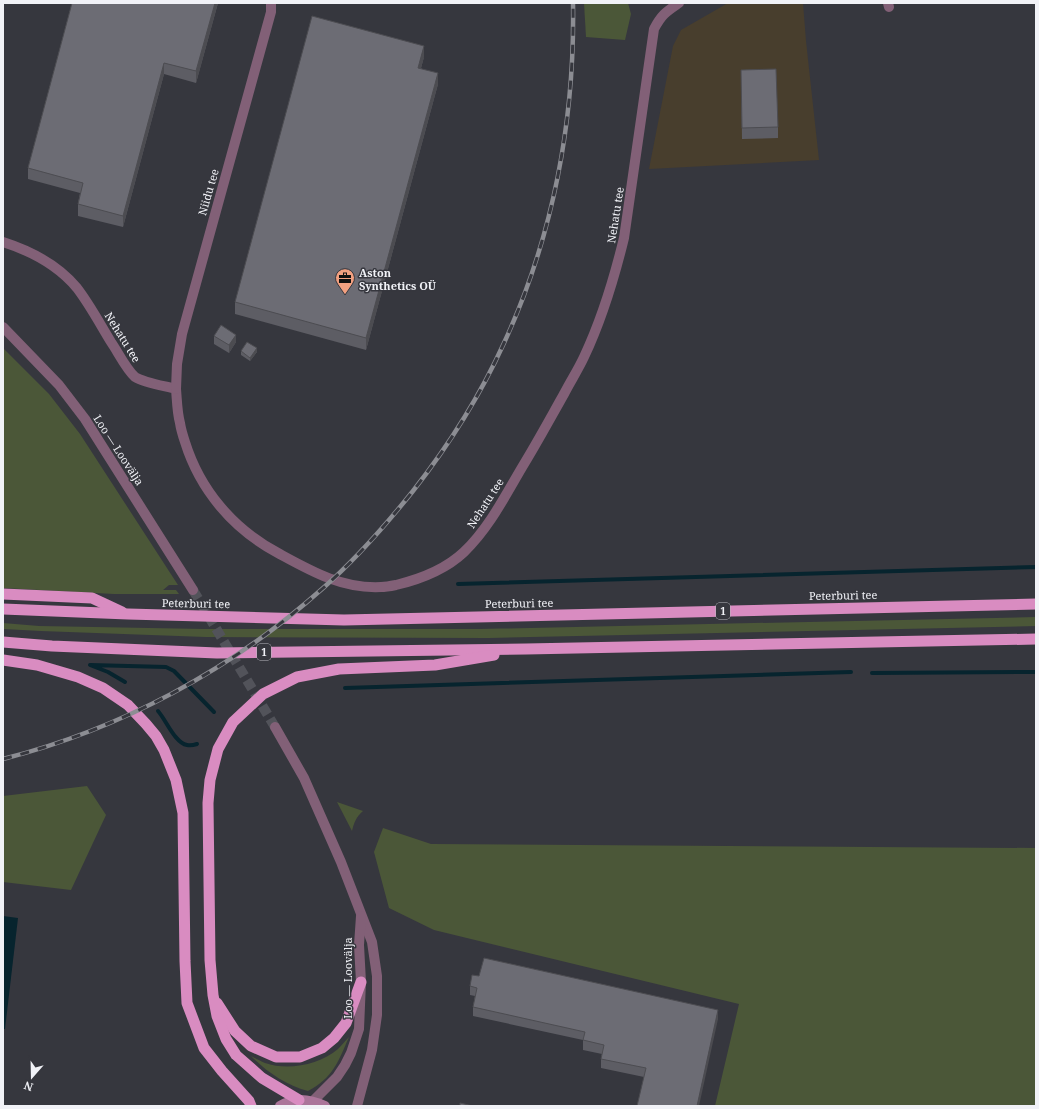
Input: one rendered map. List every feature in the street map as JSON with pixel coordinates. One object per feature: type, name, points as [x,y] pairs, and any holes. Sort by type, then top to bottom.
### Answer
[{"type":"highway","points":[[3,594],[92,598],[128,614]]},
{"type":"highway","name":"Peterburi tee","points":[[3,609],[344,620],[1036,604]]},
{"type":"highway","name":"1","points":[[3,642],[217,653],[526,649],[1036,639]]},
{"type":"highway","points":[[299,1100],[262,1078],[236,1055],[226,1039],[217,1016],[213,995],[210,960],[208,803],[210,780],[218,749],[233,722],[263,694],[296,677],[339,669],[435,666],[526,649]]},
{"type":"highway","points":[[3,660],[37,665],[78,677],[103,688],[128,705],[156,736],[164,750],[176,780],[183,813],[187,1003],[204,1048],[252,1106]]},
{"type":"highway","points":[[213,995],[235,1031],[251,1046],[276,1057],[300,1057],[322,1048],[334,1038],[346,1023],[361,982]]},
{"type":"main road","points":[[280,1106],[285,1103],[299,1100],[314,1101],[325,1106]]},
{"type":"street","name":"Niidu tee","points":[[176,389],[177,364],[182,334],[271,12],[271,3]]},
{"type":"street","name":"Nehatu tee","points":[[3,242],[20,247],[42,258],[62,273],[76,287],[88,303],[127,367],[135,377],[176,389],[180,423],[190,455],[200,477],[214,499],[229,518],[248,535],[274,551],[324,577],[344,584],[363,587],[383,587],[422,578],[440,569],[463,553],[482,533],[538,440],[583,360],[596,329],[616,271],[624,238],[654,29],[664,13],[679,3]]},
{"type":"street","name":"Loo — Loovälja","points":[[5,331],[59,385],[85,420],[193,590]]},
{"type":"street","name":"Loo — Loovälja","points":[[275,727],[304,778],[341,862],[372,942],[377,976],[377,1015],[372,1050],[357,1106]]},
{"type":"street","name":"Loo — Loovälja","points":[[314,1101],[337,1077],[351,1053],[359,1029],[361,982],[359,945],[361,912]]},
{"type":"shaded area","points":[[728,3],[803,3],[819,160],[649,169],[673,46],[681,30]]},
{"type":"green space","points":[[584,3],[628,3],[631,14],[625,40],[586,37]]},
{"type":"green space","points":[[3,348],[49,394],[80,434],[178,585],[169,585],[163,590],[176,590],[179,594],[114,594],[3,588]]},
{"type":"green space","points":[[1036,617],[1036,626],[489,638],[206,637],[3,629],[3,623],[39,626],[205,629],[480,629]]},
{"type":"green space","points":[[87,786],[106,815],[71,890],[3,882],[3,796]]},
{"type":"green space","points":[[337,802],[363,811],[356,820],[352,831]]},
{"type":"green space","points":[[383,828],[431,844],[1036,848],[1036,1106],[715,1106],[739,1004],[434,930],[389,908],[374,852]]},
{"type":"green space","points":[[349,1037],[338,1062],[329,1075],[308,1091],[277,1077],[251,1056],[265,1063],[274,1065],[303,1065],[313,1063],[330,1055]]},
{"type":"water","points":[[3,916],[18,918],[5,1029],[3,1029]]},
{"type":"building","points":[[72,3],[215,3],[196,71],[164,63],[123,216],[78,204],[83,183],[28,168]]},
{"type":"building","points":[[312,16],[424,46],[418,68],[438,73],[366,338],[235,302]]},
{"type":"building","points":[[776,69],[778,127],[742,128],[741,70]]},
{"type":"building","points":[[221,325],[236,335],[229,345],[214,336]]},
{"type":"building","points":[[247,342],[257,348],[250,358],[241,351]]},
{"type":"building","points":[[484,958],[718,1010],[697,1106],[637,1106],[646,1068],[601,1059],[604,1045],[583,1040],[585,1032],[473,1007],[477,988],[470,986],[472,975],[479,976]]},
{"type":"building","points":[[460,1103],[473,1106],[460,1106]]},
{"type":"waterway","points":[[458,584],[1036,567]]},
{"type":"waterway","points":[[125,682],[108,672],[90,665],[166,667],[174,671],[214,712]]},
{"type":"waterway","points":[[345,688],[851,672]]},
{"type":"waterway","points":[[872,673],[1036,672]]},
{"type":"waterway","points":[[158,711],[171,731],[179,740],[187,745],[197,744]]},
{"type":"tunnel","points":[[193,590],[275,727]]},
{"type":"railway","points":[[3,759],[90,731],[132,713],[173,693],[250,646],[322,589],[346,566],[392,517],[426,474],[463,420],[495,363],[521,303],[536,262],[558,177],[565,134],[573,47],[573,3]]},
{"type":"place","name":"Aston Synthetics OÜ","points":[[345,295]]}]
